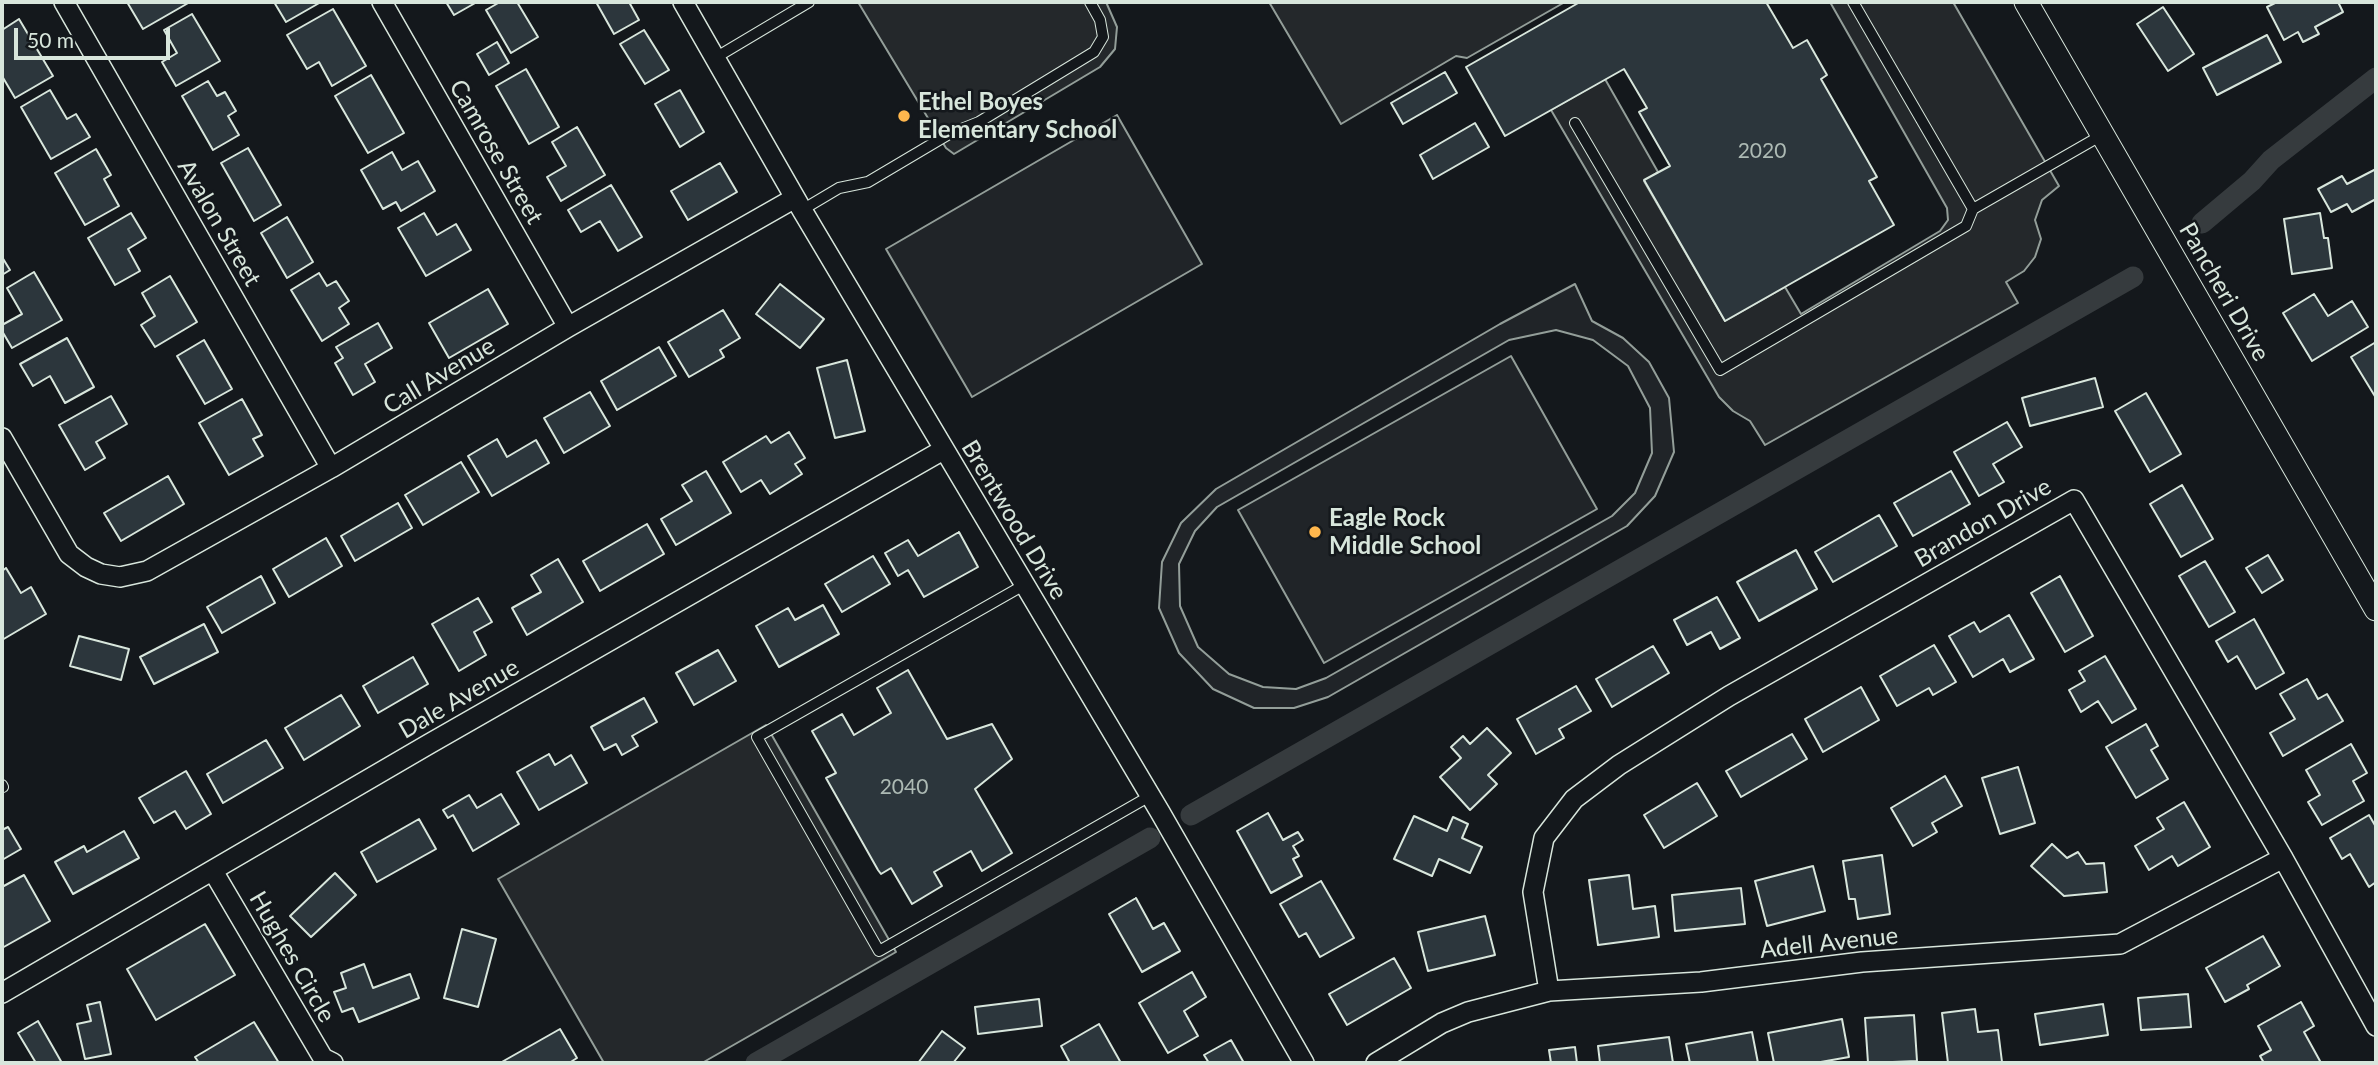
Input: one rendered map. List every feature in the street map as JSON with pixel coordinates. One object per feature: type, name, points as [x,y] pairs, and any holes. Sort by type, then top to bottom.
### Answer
[{"type":"street","name":"Avalon Street","points":[[64,2],[331,468]]},
{"type":"street","name":"Camrose Street","points":[[382,2],[568,327]]},
{"type":"street","name":"Brentwood Drive","points":[[683,2],[798,204],[1150,796],[1304,1063]]},
{"type":"street","name":"Pancheri Drive","points":[[2026,2],[2376,609]]},
{"type":"street","name":"Call Avenue","points":[[2,438],[69,554],[86,567],[102,574],[120,577],[147,571],[331,468],[568,327],[798,204]]},
{"type":"street","name":"Dale Avenue","points":[[2,993],[453,730],[943,450]]},
{"type":"street","name":"Brandon Drive","points":[[1549,991],[1533,892],[1544,838],[1574,799],[1619,765],[1729,696],[2074,500],[2283,858],[2376,1026]]},
{"type":"street","name":"Adell Avenue","points":[[1376,1063],[1442,1023],[1468,1012],[1549,991],[1701,982],[1862,962],[2120,944],[2283,858]]},
{"type":"street","name":"Hughes Circle","points":[[213,871],[323,1058],[332,1063]]},
{"type":"lane","points":[[715,58],[809,2]]},
{"type":"lane","points":[[798,204],[839,188],[868,181],[949,134],[979,122],[1094,52],[1102,37],[1100,20],[1090,2]]},
{"type":"lane","points":[[1853,2],[1973,209]]},
{"type":"lane","points":[[1575,123],[1720,370],[1966,226],[1973,209],[2102,135]]},
{"type":"lane","points":[[1024,584],[757,737],[879,951],[1150,796]]},
{"type":"shaded area","points":[[858,2],[1106,2],[1117,27],[1115,49],[1100,67],[954,154],[946,148]]},
{"type":"shaded area","points":[[1269,2],[1565,2],[1467,58],[1456,56],[1341,124]]},
{"type":"shaded area","points":[[1830,2],[1953,2],[2059,186],[2042,200],[2035,220],[2041,239],[2035,257],[2024,271],[2006,282],[2018,303],[1765,445],[1750,421],[1733,411],[1719,397],[1551,110],[1605,79],[1658,172],[1644,181],[1725,321],[1785,287],[1801,314],[1940,231],[1948,220],[1947,208]]},
{"type":"shaded area","points":[[1117,115],[1202,264],[972,397],[886,249]]},
{"type":"shaded area","points":[[1575,284],[1592,321],[1623,338],[1649,362],[1669,398],[1674,452],[1655,496],[1627,526],[1328,697],[1294,708],[1254,708],[1213,689],[1179,653],[1159,608],[1162,562],[1181,523],[1216,489],[1500,324]],"holes":[[[1556,330],[1593,340],[1628,366],[1650,408],[1652,453],[1635,493],[1612,516],[1326,678],[1296,689],[1263,687],[1229,674],[1198,647],[1180,606],[1179,564],[1195,531],[1217,507],[1509,340]]]},
{"type":"shaded area","points":[[1511,356],[1597,509],[1324,663],[1238,510]]},
{"type":"shaded area","points":[[766,725],[896,952],[702,1063],[604,1063],[498,879]]},
{"type":"building","points":[[127,2],[190,2],[143,29]]},
{"type":"building","points":[[274,2],[321,2],[286,22]]},
{"type":"building","points":[[446,2],[477,2],[454,15]]},
{"type":"building","points":[[500,2],[517,2],[538,37],[511,53],[486,10]]},
{"type":"building","points":[[596,2],[629,2],[639,20],[614,34]]},
{"type":"building","points":[[1580,2],[1766,2],[1793,48],[1807,40],[1827,75],[1821,79],[1877,177],[1869,181],[1894,225],[1725,321],[1644,180],[1670,166],[1639,112],[1647,108],[1624,69],[1505,136],[1466,67]]},
{"type":"building","points":[[2277,2],[2338,2],[2343,12],[2315,27],[2319,34],[2303,42],[2298,32],[2284,40],[2267,7]]},
{"type":"building","points":[[2163,7],[2194,54],[2168,71],[2137,24]]},
{"type":"building","points":[[333,9],[366,66],[332,86],[319,62],[307,69],[287,35]]},
{"type":"building","points":[[192,14],[220,61],[176,86],[162,62],[177,53],[164,30]]},
{"type":"building","points":[[19,19],[53,76],[15,98],[2,76],[2,30]]},
{"type":"building","points":[[644,30],[669,70],[645,84],[620,44]]},
{"type":"building","points":[[2267,35],[2281,62],[2217,95],[2203,68]]},
{"type":"building","points":[[497,42],[509,63],[489,75],[477,54]]},
{"type":"building","points":[[526,69],[559,127],[529,144],[496,86]]},
{"type":"building","points":[[1445,72],[1457,93],[1403,124],[1391,103]]},
{"type":"building","points":[[371,75],[404,133],[368,153],[335,96]]},
{"type":"building","points":[[208,81],[217,96],[225,92],[236,111],[228,116],[239,135],[213,150],[182,96]]},
{"type":"building","points":[[50,90],[67,119],[76,114],[90,137],[51,159],[21,107]]},
{"type":"building","points":[[680,90],[704,132],[680,147],[655,104]]},
{"type":"building","points":[[1475,123],[1489,147],[1433,179],[1420,155]]},
{"type":"building","points":[[577,127],[605,175],[561,201],[547,177],[566,166],[552,142]]},
{"type":"building","points":[[248,148],[281,205],[254,221],[221,163]]},
{"type":"building","points":[[96,149],[111,175],[104,179],[119,206],[85,225],[55,173]]},
{"type":"building","points":[[392,152],[402,170],[418,161],[435,191],[401,211],[396,202],[383,209],[361,170]]},
{"type":"building","points":[[720,163],[737,192],[688,220],[671,191]]},
{"type":"building","points":[[2376,169],[2376,199],[2352,212],[2347,204],[2331,212],[2318,189],[2342,176],[2347,184]]},
{"type":"building","points":[[611,185],[642,237],[618,251],[600,221],[581,232],[568,210]]},
{"type":"building","points":[[131,213],[146,238],[128,249],[140,271],[115,285],[88,238]]},
{"type":"building","points":[[424,213],[437,235],[456,224],[471,250],[426,276],[398,228]]},
{"type":"building","points":[[2320,213],[2324,238],[2328,238],[2332,268],[2292,274],[2284,219]]},
{"type":"building","points":[[287,217],[313,262],[287,278],[261,233]]},
{"type":"building","points":[[2,257],[10,270],[2,275]]},
{"type":"building","points":[[34,272],[62,320],[12,348],[2,331],[2,325],[22,314],[7,288]]},
{"type":"building","points":[[319,273],[327,286],[336,281],[349,301],[339,308],[349,324],[322,341],[291,290]]},
{"type":"building","points":[[170,276],[197,322],[155,347],[141,325],[155,316],[142,293]]},
{"type":"building","points":[[780,284],[824,319],[800,348],[756,314]]},
{"type":"building","points":[[488,289],[508,324],[449,358],[429,323]]},
{"type":"building","points":[[2314,294],[2328,316],[2352,301],[2368,327],[2312,361],[2283,313]]},
{"type":"building","points":[[723,310],[740,338],[720,350],[724,357],[689,377],[668,342]]},
{"type":"building","points":[[378,323],[392,348],[365,364],[375,382],[353,395],[335,363],[343,358],[336,347]]},
{"type":"building","points":[[67,338],[94,387],[65,403],[50,376],[33,386],[20,364]]},
{"type":"building","points":[[204,340],[232,389],[205,404],[177,356]]},
{"type":"building","points":[[2376,342],[2376,398],[2351,357]]},
{"type":"building","points":[[659,347],[676,376],[617,410],[601,381]]},
{"type":"building","points":[[847,360],[865,431],[835,438],[817,368]]},
{"type":"building","points":[[2095,378],[2103,407],[2030,426],[2022,398]]},
{"type":"building","points":[[590,392],[610,426],[564,453],[544,418]]},
{"type":"building","points":[[2146,393],[2181,454],[2150,472],[2115,411]]},
{"type":"building","points":[[111,396],[127,424],[96,442],[105,458],[85,470],[59,425]]},
{"type":"building","points":[[242,399],[262,435],[253,439],[263,456],[229,475],[199,423]]},
{"type":"building","points":[[2007,422],[2022,447],[1993,464],[2004,482],[1979,496],[1954,452]]},
{"type":"building","points":[[789,432],[805,458],[795,464],[802,474],[770,494],[761,480],[741,492],[723,462],[766,436],[771,443]]},
{"type":"building","points":[[497,439],[507,457],[536,440],[549,463],[492,496],[468,456]]},
{"type":"building","points":[[461,462],[479,492],[423,525],[405,495]]},
{"type":"building","points":[[706,471],[731,513],[676,545],[661,519],[692,501],[682,485]]},
{"type":"building","points":[[1951,471],[1970,504],[1913,536],[1894,503]]},
{"type":"building","points":[[168,476],[184,504],[121,541],[104,513]]},
{"type":"building","points":[[2182,485],[2213,539],[2181,557],[2150,504]]},
{"type":"building","points":[[398,503],[412,528],[355,561],[341,536]]},
{"type":"building","points":[[1879,515],[1897,546],[1833,582],[1815,552]]},
{"type":"building","points":[[647,524],[664,554],[600,591],[583,561]]},
{"type":"building","points":[[959,532],[978,567],[924,597],[908,570],[898,576],[885,553],[908,540],[918,556]]},
{"type":"building","points":[[326,538],[342,566],[289,597],[273,569]]},
{"type":"building","points":[[1796,550],[1817,589],[1759,621],[1737,582]]},
{"type":"building","points":[[2268,555],[2283,580],[2262,593],[2246,568]]},
{"type":"building","points":[[873,556],[890,584],[842,612],[825,584]]},
{"type":"building","points":[[558,559],[583,602],[527,635],[512,608],[541,592],[531,575]]},
{"type":"building","points":[[2205,561],[2235,612],[2209,627],[2179,576]]},
{"type":"building","points":[[6,568],[21,593],[31,587],[46,614],[2,640],[2,571]]},
{"type":"building","points":[[261,576],[275,603],[222,633],[207,607]]},
{"type":"building","points":[[2060,576],[2093,636],[2065,652],[2031,593]]},
{"type":"building","points":[[1717,597],[1740,638],[1720,649],[1711,632],[1687,645],[1674,620]]},
{"type":"building","points":[[478,598],[492,622],[474,632],[486,655],[459,671],[432,624]]},
{"type":"building","points":[[823,605],[839,634],[779,667],[756,626],[788,608],[795,620]]},
{"type":"building","points":[[2009,615],[2034,659],[2010,672],[2003,659],[1973,677],[1949,636],[1974,622],[1980,632]]},
{"type":"building","points":[[2254,619],[2284,673],[2256,689],[2237,656],[2228,662],[2216,641]]},
{"type":"building","points":[[204,624],[218,652],[154,684],[140,657]]},
{"type":"building","points":[[79,636],[129,649],[121,680],[70,666]]},
{"type":"building","points":[[1934,645],[1956,682],[1933,695],[1929,688],[1897,706],[1880,676]]},
{"type":"building","points":[[1653,646],[1669,673],[1612,707],[1596,679]]},
{"type":"building","points":[[718,650],[736,681],[694,705],[676,673]]},
{"type":"building","points":[[2105,656],[2136,709],[2112,723],[2098,701],[2081,712],[2069,690],[2085,681],[2079,671]]},
{"type":"building","points":[[413,657],[428,684],[378,713],[363,686]]},
{"type":"building","points":[[908,670],[947,739],[992,724],[1012,759],[975,789],[1012,853],[982,871],[971,851],[934,872],[942,886],[912,904],[891,868],[881,874],[878,870],[826,778],[836,773],[812,731],[842,714],[854,735],[891,713],[877,688]]},
{"type":"building","points":[[2307,679],[2318,699],[2327,694],[2343,721],[2283,756],[2270,733],[2295,719],[2280,694]]},
{"type":"building","points":[[1576,686],[1591,711],[1559,729],[1564,738],[1536,754],[1517,719]]},
{"type":"building","points":[[1861,687],[1879,720],[1823,752],[1805,719]]},
{"type":"building","points":[[341,695],[360,726],[304,760],[285,728]]},
{"type":"building","points":[[644,698],[657,722],[632,736],[638,746],[622,755],[616,744],[604,750],[591,727]]},
{"type":"building","points":[[2146,724],[2158,746],[2151,750],[2168,779],[2136,798],[2106,747]]},
{"type":"building","points":[[1487,728],[1511,753],[1488,775],[1497,784],[1470,810],[1440,777],[1461,758],[1451,747],[1463,736],[1470,744]]},
{"type":"building","points":[[1792,734],[1807,759],[1741,797],[1726,771]]},
{"type":"building","points":[[266,740],[283,768],[223,803],[207,774]]},
{"type":"building","points":[[2351,744],[2367,773],[2353,781],[2364,801],[2322,825],[2308,802],[2320,795],[2306,770]]},
{"type":"building","points":[[549,754],[555,765],[571,755],[587,783],[539,810],[517,772]]},
{"type":"building","points":[[2018,767],[2035,823],[2000,834],[1982,778]]},
{"type":"building","points":[[186,771],[211,814],[186,829],[175,811],[154,823],[139,798]]},
{"type":"building","points":[[1945,776],[1962,806],[1932,823],[1937,832],[1913,846],[1891,808]]},
{"type":"building","points":[[1697,783],[1717,816],[1664,848],[1644,815]]},
{"type":"building","points":[[501,794],[519,824],[473,851],[453,815],[448,818],[443,810],[469,795],[477,808]]},
{"type":"building","points":[[2184,802],[2210,847],[2178,866],[2172,856],[2149,870],[2135,846],[2164,829],[2157,818]]},
{"type":"building","points":[[1268,813],[1283,840],[1298,832],[1303,840],[1293,846],[1299,856],[1293,859],[1302,876],[1271,893],[1237,831]]},
{"type":"building","points":[[2369,815],[2376,827],[2376,882],[2369,887],[2350,854],[2342,859],[2330,838]]},
{"type":"building","points":[[1414,816],[1447,831],[1453,817],[1468,824],[1462,838],[1482,847],[1470,873],[1439,859],[1432,876],[1394,859]]},
{"type":"building","points":[[419,819],[436,849],[377,882],[361,852]]},
{"type":"building","points":[[8,827],[21,849],[2,860],[2,830]]},
{"type":"building","points":[[124,831],[139,858],[73,894],[55,862],[84,846],[87,852]]},
{"type":"building","points":[[2052,844],[2067,858],[2078,852],[2086,864],[2104,863],[2107,892],[2064,896],[2031,866]]},
{"type":"building","points":[[1882,855],[1890,914],[1858,919],[1855,899],[1849,899],[1843,861]]},
{"type":"building","points":[[1813,866],[1825,911],[1767,926],[1755,881]]},
{"type":"building","points":[[335,873],[356,895],[311,937],[290,916]]},
{"type":"building","points":[[24,875],[50,921],[2,948],[2,887]]},
{"type":"building","points":[[1629,875],[1633,909],[1655,906],[1659,937],[1598,945],[1589,880]]},
{"type":"building","points":[[1321,881],[1354,938],[1320,957],[1306,933],[1299,937],[1280,904]]},
{"type":"building","points":[[1741,888],[1745,924],[1675,931],[1672,895]]},
{"type":"building","points":[[1136,898],[1153,929],[1164,923],[1180,951],[1142,972],[1109,914]]},
{"type":"building","points":[[1485,916],[1495,955],[1428,971],[1418,932]]},
{"type":"building","points":[[205,924],[235,975],[156,1020],[127,969]]},
{"type":"building","points":[[462,929],[496,939],[478,1007],[444,998]]},
{"type":"building","points":[[2263,936],[2280,966],[2247,985],[2249,989],[2225,1002],[2206,968]]},
{"type":"building","points":[[1394,958],[1411,988],[1347,1025],[1329,994]]},
{"type":"building","points":[[364,964],[373,988],[410,974],[419,998],[359,1022],[353,1008],[342,1012],[334,992],[346,988],[341,973]]},
{"type":"building","points":[[1192,972],[1206,997],[1184,1011],[1198,1036],[1168,1053],[1139,1003]]},
{"type":"building","points":[[2188,994],[2191,1027],[2141,1030],[2138,998]]},
{"type":"building","points":[[1039,999],[1042,1026],[978,1034],[975,1007]]},
{"type":"building","points":[[100,1002],[111,1054],[85,1059],[77,1024],[91,1021],[87,1005]]},
{"type":"building","points":[[2301,1002],[2314,1026],[2304,1032],[2320,1061],[2264,1063],[2260,1056],[2271,1050],[2258,1026]]},
{"type":"building","points":[[2103,1004],[2108,1035],[2040,1045],[2035,1014]]},
{"type":"building","points":[[1975,1009],[1978,1032],[1998,1030],[2002,1062],[1948,1063],[1942,1013]]},
{"type":"building","points":[[1914,1015],[1917,1061],[1868,1063],[1865,1018]]},
{"type":"building","points":[[1842,1019],[1849,1057],[1815,1063],[1774,1063],[1768,1033]]},
{"type":"building","points":[[38,1021],[62,1063],[36,1063],[18,1033]]},
{"type":"building","points":[[254,1022],[279,1063],[199,1063],[195,1057]]},
{"type":"building","points":[[1099,1024],[1121,1063],[1070,1063],[1061,1046]]},
{"type":"building","points":[[560,1029],[577,1058],[569,1063],[500,1063]]},
{"type":"building","points":[[942,1031],[965,1048],[953,1063],[918,1063]]},
{"type":"building","points":[[1752,1032],[1758,1063],[1690,1063],[1686,1044]]},
{"type":"building","points":[[1669,1037],[1673,1063],[1600,1063],[1598,1046]]},
{"type":"building","points":[[1231,1040],[1244,1063],[1209,1063],[1204,1055]]},
{"type":"building","points":[[1575,1047],[1577,1063],[1551,1063],[1549,1050]]},
{"type":"waterway","points":[[2202,223],[2252,181],[2271,160],[2376,78]]},
{"type":"waterway","points":[[1191,815],[2133,277]]},
{"type":"waterway","points":[[756,1063],[1150,838]]},
{"type":"place","name":"Ethel Boyes Elementary School","points":[[904,116]]},
{"type":"place","name":"Eagle Rock Middle School","points":[[1315,532]]}]
